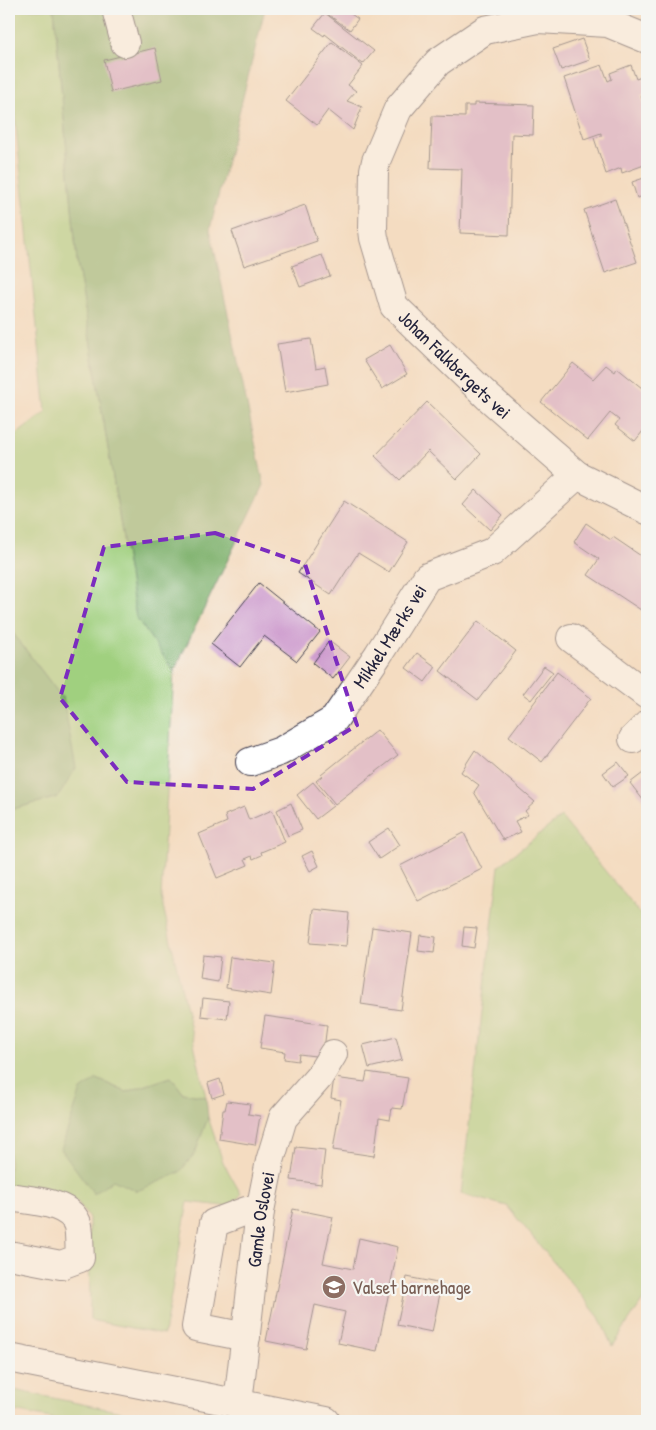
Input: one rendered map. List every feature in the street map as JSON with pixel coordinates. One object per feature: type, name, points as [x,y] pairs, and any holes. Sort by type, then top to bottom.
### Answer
[{"type":"street","points":[[116,9],[125,42]]},
{"type":"street","name":"Johan Falkbergets vei","points":[[647,39],[608,23],[599,22],[538,19],[485,30],[438,62],[398,109],[374,170],[374,238],[394,306],[488,398],[577,475],[647,510]]},
{"type":"street","name":"Mikkel Mærks vei","points":[[250,762],[281,751],[334,720],[427,577],[492,552],[577,475]]},
{"type":"street","points":[[571,638],[647,696]]},
{"type":"street","name":"Gamle Oslovei","points":[[238,1403],[260,1211],[270,1161],[283,1118],[319,1077],[333,1054]]},
{"type":"street","points":[[9,1197],[62,1207],[73,1215],[78,1226],[80,1258],[60,1265],[9,1256]]},
{"type":"street","points":[[246,1337],[196,1327],[214,1223],[246,1211],[260,1211]]},
{"type":"street","points":[[9,1358],[326,1421]]},
{"type":"highlighted area","points":[[215,533],[305,564],[357,725],[253,789],[127,782],[60,698],[104,547]]},
{"type":"green space","points":[[9,9],[54,9],[77,261],[136,617],[174,671],[161,897],[206,1097],[183,1093],[171,1077],[126,1092],[97,1079],[113,1179],[195,1153],[208,1117],[223,1162],[241,1194],[232,1207],[188,1202],[164,1334],[90,1320],[89,1218],[77,1201],[9,1188],[9,810],[58,797],[63,699],[9,628],[9,440],[46,412],[9,61]]},
{"type":"green space","points":[[54,9],[265,9],[210,229],[264,485],[174,671],[136,617],[77,261]]},
{"type":"green space","points":[[9,628],[63,699],[76,768],[58,797],[9,810]]},
{"type":"green space","points":[[561,817],[647,922],[647,1294],[612,1346],[599,1317],[507,1206],[461,1194],[499,866]]},
{"type":"green space","points":[[171,1077],[183,1093],[206,1097],[208,1117],[195,1153],[179,1173],[137,1191],[113,1180],[94,1194],[61,1149],[81,1090],[97,1079],[126,1092]]},
{"type":"green space","points":[[9,1389],[165,1421],[65,1421],[9,1410]]},
{"type":"building","points":[[325,9],[344,9],[358,19],[350,30],[323,11]]},
{"type":"building","points":[[325,13],[374,51],[363,64],[325,34],[324,36],[313,28]]},
{"type":"building","points":[[582,39],[590,60],[561,70],[553,49]]},
{"type":"building","points":[[332,42],[363,66],[348,85],[356,91],[347,101],[362,107],[353,130],[328,110],[317,125],[286,101]]},
{"type":"building","points":[[155,48],[162,80],[111,92],[104,60]]},
{"type":"building","points":[[602,65],[608,81],[612,79],[610,73],[631,65],[636,79],[644,76],[647,88],[647,94],[641,95],[647,112],[647,164],[622,173],[621,168],[606,174],[594,138],[601,136],[601,133],[584,139],[564,78]]},
{"type":"building","points":[[474,103],[534,105],[533,135],[512,134],[509,235],[460,233],[462,169],[430,168],[432,116],[465,117],[465,106],[474,106]]},
{"type":"building","points":[[647,177],[647,195],[637,198],[632,182]]},
{"type":"building","points":[[615,199],[637,262],[605,273],[584,210]]},
{"type":"building","points":[[305,205],[317,241],[244,266],[232,231]]},
{"type":"building","points":[[322,255],[330,276],[300,287],[292,266]]},
{"type":"building","points":[[311,339],[316,368],[325,366],[328,384],[285,392],[277,344]]},
{"type":"building","points":[[390,345],[407,374],[382,389],[364,360]]},
{"type":"building","points":[[573,363],[593,379],[606,365],[615,372],[617,368],[647,392],[647,426],[635,441],[615,425],[619,420],[610,413],[588,440],[541,402]]},
{"type":"building","points":[[427,402],[481,454],[457,479],[428,451],[400,480],[375,456]]},
{"type":"building","points":[[476,490],[503,515],[490,530],[463,505]]},
{"type":"building","points":[[344,501],[408,542],[389,572],[358,553],[331,595],[298,573]]},
{"type":"building","points":[[586,523],[611,540],[613,537],[647,560],[647,614],[588,575],[599,559],[574,542]]},
{"type":"building","points":[[259,583],[320,632],[297,661],[264,636],[240,667],[211,644]]},
{"type":"building","points":[[478,621],[516,651],[478,700],[440,671]]},
{"type":"building","points":[[329,641],[350,657],[333,679],[313,663]]},
{"type":"building","points":[[417,653],[436,667],[425,682],[406,668]]},
{"type":"building","points":[[544,666],[553,672],[531,700],[523,694]]},
{"type":"building","points":[[557,672],[591,698],[542,762],[509,736]]},
{"type":"building","points":[[377,730],[398,755],[335,804],[316,781]]},
{"type":"building","points":[[475,750],[535,802],[525,811],[528,815],[515,821],[521,832],[503,840],[474,792],[479,785],[461,772]]},
{"type":"building","points":[[618,762],[629,776],[613,787],[603,773]]},
{"type":"building","points":[[647,770],[647,805],[630,783]]},
{"type":"building","points":[[313,782],[333,806],[316,819],[297,795]]},
{"type":"building","points":[[291,803],[302,830],[288,836],[277,810]]},
{"type":"building","points":[[244,807],[249,820],[272,810],[285,842],[261,852],[262,855],[253,859],[252,856],[245,859],[248,865],[217,878],[199,834],[227,822],[225,815]]},
{"type":"building","points":[[389,828],[400,845],[379,859],[368,842]]},
{"type":"building","points":[[464,833],[482,869],[418,901],[400,866]]},
{"type":"building","points":[[312,851],[319,866],[310,871],[302,856]]},
{"type":"building","points":[[314,909],[349,913],[346,946],[310,943]]},
{"type":"building","points":[[372,927],[412,933],[401,1010],[361,1004]]},
{"type":"building","points":[[464,927],[477,928],[474,948],[462,946]]},
{"type":"building","points":[[420,935],[436,937],[434,953],[418,951]]},
{"type":"building","points":[[203,955],[221,957],[218,982],[200,979]]},
{"type":"building","points":[[230,957],[275,963],[271,995],[226,988]]},
{"type":"building","points":[[203,998],[229,1001],[227,1019],[201,1016]]},
{"type":"building","points":[[265,1016],[327,1025],[323,1057],[299,1054],[298,1061],[284,1059],[285,1052],[260,1048]]},
{"type":"building","points":[[396,1037],[402,1060],[369,1068],[363,1045]]},
{"type":"building","points":[[367,1072],[408,1078],[402,1109],[392,1108],[390,1120],[379,1118],[374,1156],[333,1150],[341,1100],[331,1098],[334,1078],[365,1082]]},
{"type":"building","points":[[220,1079],[224,1094],[212,1098],[208,1083]]},
{"type":"building","points":[[227,1101],[250,1104],[248,1114],[260,1116],[255,1145],[219,1139],[223,1110],[225,1110]]},
{"type":"building","points":[[296,1147],[325,1150],[321,1184],[291,1180]]},
{"type":"building","points":[[293,1209],[333,1217],[323,1263],[353,1269],[359,1238],[398,1247],[377,1351],[338,1343],[345,1312],[315,1305],[306,1349],[266,1341]]},
{"type":"building","points":[[407,1277],[442,1284],[432,1332],[397,1325]]},
{"type":"place","name":"Valset barnehage","points":[[334,1287]]}]
